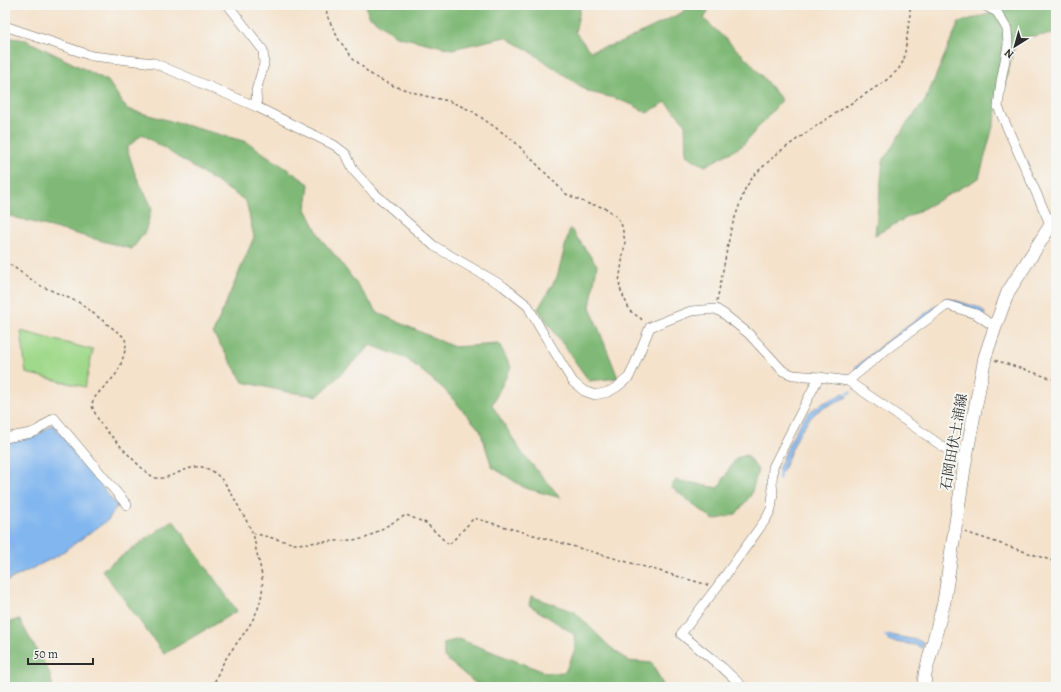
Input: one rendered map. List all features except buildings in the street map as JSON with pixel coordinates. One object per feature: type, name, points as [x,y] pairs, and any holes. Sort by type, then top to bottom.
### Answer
[{"type":"main road","name":"石岡田伏土浦線","points":[[924,687],[925,674],[944,602],[965,462],[985,357],[1008,292],[1053,221]]},
{"type":"street","points":[[228,5],[263,50],[264,64],[256,91],[257,107]]},
{"type":"street","points":[[984,5],[997,12],[1008,29],[1008,45],[998,107],[1053,221]]},
{"type":"street","points":[[5,26],[92,56],[154,62],[257,107],[334,145],[346,154],[354,171],[372,192],[434,246],[504,286],[528,306],[573,382],[584,391],[595,395],[608,392],[629,377],[650,327],[691,311],[716,309],[749,334],[783,371],[793,375],[819,377],[848,382],[965,462]]},
{"type":"street","points":[[848,382],[887,349],[947,305],[976,314],[995,327]]},
{"type":"street","points":[[743,687],[723,668],[681,634],[766,519],[771,509],[773,494],[773,467],[819,377]]},
{"type":"street","points":[[5,438],[31,433],[38,430],[54,418],[127,505]]},
{"type":"path","points":[[325,5],[328,18],[339,40],[352,57],[368,72],[394,86],[425,96],[449,101],[477,114],[513,140],[566,194],[607,210],[618,218],[622,226],[625,242],[619,282],[620,291],[630,311],[646,322],[650,327]]},
{"type":"path","points":[[716,309],[731,229],[745,189],[754,175],[779,152],[884,82],[898,70],[904,60],[910,5]]},
{"type":"path","points":[[5,261],[39,285],[80,302],[124,337],[126,347],[119,369],[116,375],[97,395],[92,403],[99,420],[115,440],[143,468],[156,478],[162,479],[200,466],[214,473],[226,485],[253,533],[262,574],[262,596],[253,621],[226,659],[213,687]]},
{"type":"path","points":[[985,357],[1056,380]]},
{"type":"path","points":[[253,533],[295,544],[364,539],[406,515],[426,523],[449,545],[474,518],[717,587]]},
{"type":"path","points":[[955,529],[1056,562]]},
{"type":"green space","points":[[366,5],[581,5],[575,32],[590,51],[620,43],[683,12],[687,5],[711,5],[704,19],[749,61],[782,100],[742,146],[705,166],[686,155],[685,123],[666,102],[647,113],[633,105],[614,98],[589,92],[528,50],[505,37],[452,49],[396,36],[368,15]]},
{"type":"green space","points":[[1023,5],[1056,5],[1056,34],[1017,38],[979,178],[875,235],[883,161],[905,126],[925,101],[959,22]]},
{"type":"green space","points":[[5,37],[26,40],[108,81],[127,109],[247,142],[309,184],[306,209],[321,239],[339,260],[378,313],[454,347],[499,344],[511,367],[492,405],[522,453],[561,498],[525,488],[492,467],[480,430],[444,389],[407,359],[371,345],[318,396],[288,392],[243,382],[213,333],[254,237],[246,201],[142,134],[127,148],[135,174],[152,207],[145,232],[132,249],[6,215]]},
{"type":"green space","points":[[570,228],[597,265],[590,307],[618,378],[589,381],[538,309],[557,277]]},
{"type":"green space","points":[[21,331],[93,350],[85,387],[26,373]]},
{"type":"green space","points":[[747,455],[758,470],[751,495],[736,514],[714,520],[671,487],[676,480],[718,488],[736,458]]},
{"type":"green space","points":[[173,520],[237,611],[164,654],[102,570]]},
{"type":"green space","points":[[531,596],[575,612],[609,646],[628,661],[652,663],[664,687],[480,687],[444,657],[444,643],[459,639],[547,673],[565,672],[575,650],[574,634],[529,605]]},
{"type":"green space","points":[[19,619],[49,672],[53,687],[5,687],[5,624]]},
{"type":"water","points":[[947,298],[980,308],[986,314],[983,317],[947,303],[858,372],[855,368],[883,344]]},
{"type":"water","points":[[844,393],[847,397],[821,409],[808,421],[797,438],[782,472],[778,470],[792,439],[806,416],[819,406]]},
{"type":"water","points":[[53,424],[117,506],[108,520],[57,556],[5,582],[5,443],[37,436]]},
{"type":"water","points":[[889,635],[917,640],[924,643],[922,648],[916,645],[888,641]]},
{"type":"waterway","points":[[843,396],[851,392]]},
{"type":"waterway","points":[[779,479],[781,468]]},
{"type":"waterway","points":[[886,636],[891,638]]}]
